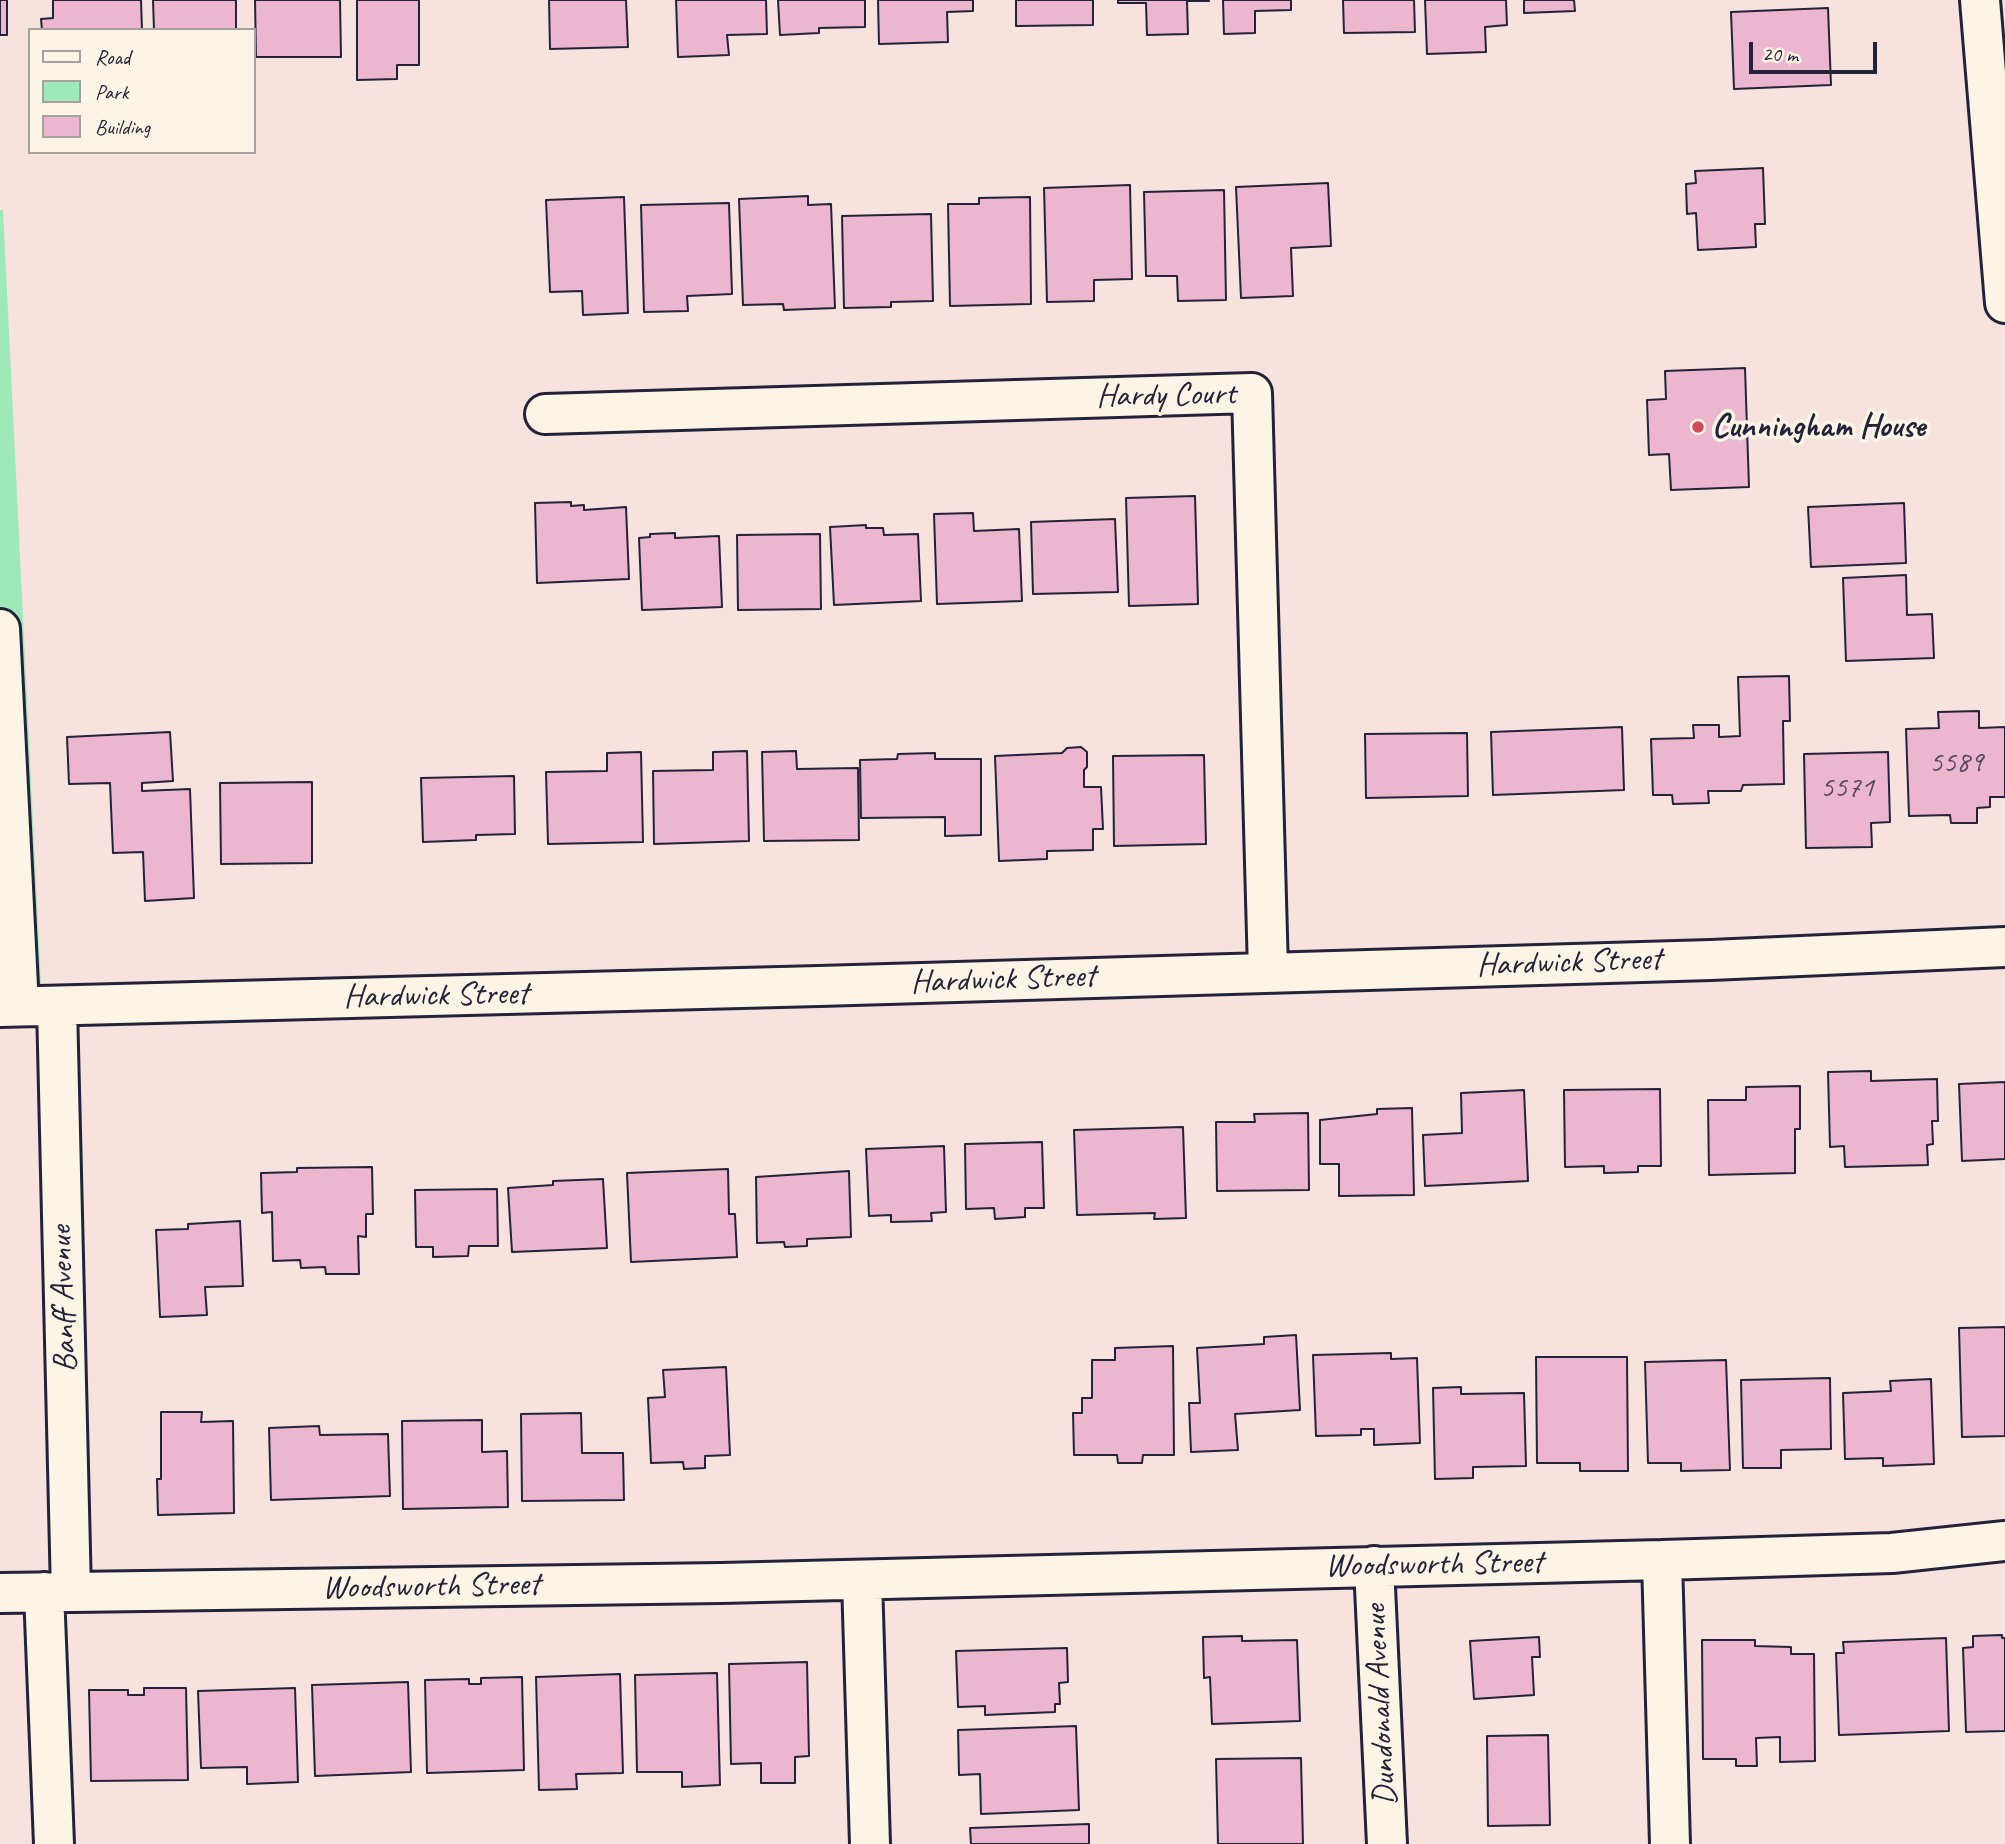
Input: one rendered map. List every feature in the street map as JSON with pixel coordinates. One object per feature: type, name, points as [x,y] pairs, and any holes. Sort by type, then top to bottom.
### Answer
[{"type":"street","points":[[1980,0],[2005,303]]},
{"type":"street","name":"Hardy Court","points":[[544,414],[1252,393],[1268,971]]},
{"type":"street","points":[[0,629],[10,1006]]},
{"type":"street","name":"Hardwick Street","points":[[10,1006],[1711,960],[2005,947]]},
{"type":"street","name":"Banff Avenue","points":[[54,1844],[58,1592],[57,1006]]},
{"type":"street","name":"Woodsworth Street","points":[[0,1593],[862,1580],[1662,1560],[1892,1553],[2005,1541]]},
{"type":"street","points":[[1662,1560],[1670,1844]]},
{"type":"street","name":"Dundonald Avenue","points":[[1374,1566],[1387,1844]]},
{"type":"street","points":[[862,1580],[870,1844]]},
{"type":"green space","points":[[0,210],[3,210],[41,985],[0,986]]},
{"type":"building","points":[[0,0],[7,0],[7,35],[0,35]]},
{"type":"building","points":[[53,0],[141,0],[142,28],[42,28],[41,19],[53,18]]},
{"type":"building","points":[[153,0],[236,0],[236,28],[154,28]]},
{"type":"building","points":[[255,0],[340,0],[341,57],[256,57]]},
{"type":"building","points":[[357,0],[419,0],[419,65],[397,65],[397,79],[357,80]]},
{"type":"building","points":[[549,0],[626,0],[628,47],[550,49]]},
{"type":"building","points":[[676,0],[766,0],[767,34],[727,35],[729,55],[678,57]]},
{"type":"building","points":[[778,0],[865,0],[865,27],[819,28],[819,33],[780,35]]},
{"type":"building","points":[[878,0],[973,0],[973,11],[947,12],[948,42],[879,44]]},
{"type":"building","points":[[1016,0],[1093,0],[1093,25],[1016,26]]},
{"type":"building","points":[[1118,0],[1209,1],[1187,1],[1188,34],[1147,35],[1146,3],[1118,3]]},
{"type":"building","points":[[1223,0],[1291,0],[1291,10],[1255,11],[1255,33],[1224,34]]},
{"type":"building","points":[[1343,0],[1414,0],[1415,32],[1344,33]]},
{"type":"building","points":[[1425,0],[1506,0],[1507,25],[1485,27],[1486,52],[1427,54]]},
{"type":"building","points":[[1524,0],[1574,0],[1575,11],[1524,13]]},
{"type":"building","points":[[1828,8],[1831,85],[1734,89],[1731,12]]},
{"type":"building","points":[[1763,168],[1765,224],[1755,224],[1756,247],[1698,250],[1696,213],[1687,214],[1686,184],[1696,183],[1695,171]]},
{"type":"building","points":[[1328,183],[1331,246],[1291,248],[1293,296],[1241,298],[1236,187]]},
{"type":"building","points":[[1130,185],[1132,279],[1094,280],[1094,301],[1047,302],[1044,188]]},
{"type":"building","points":[[1224,190],[1226,300],[1178,301],[1177,276],[1146,276],[1144,192]]},
{"type":"building","points":[[808,196],[808,205],[831,204],[835,308],[784,310],[783,304],[743,305],[739,199]]},
{"type":"building","points":[[624,197],[628,313],[583,315],[582,291],[550,292],[546,200]]},
{"type":"building","points":[[1030,197],[1031,304],[950,306],[948,204],[979,204],[979,198]]},
{"type":"building","points":[[729,203],[732,294],[687,296],[688,311],[644,312],[641,205]]},
{"type":"building","points":[[931,214],[933,301],[891,302],[891,307],[844,308],[842,216]]},
{"type":"building","name":"Cunningham House","points":[[1745,368],[1749,487],[1671,490],[1669,454],[1649,455],[1647,400],[1666,399],[1665,371]]},
{"type":"building","points":[[1195,496],[1198,604],[1129,606],[1126,498]]},
{"type":"building","points":[[571,502],[571,506],[584,505],[584,510],[626,507],[629,579],[537,583],[535,503]]},
{"type":"building","points":[[1904,503],[1906,563],[1811,567],[1808,507]]},
{"type":"building","points":[[973,513],[974,531],[1019,529],[1022,601],[937,604],[934,514]]},
{"type":"building","points":[[1115,519],[1118,592],[1033,594],[1031,522]]},
{"type":"building","points":[[866,525],[866,528],[883,528],[884,535],[918,534],[921,601],[834,605],[830,527]]},
{"type":"building","points":[[675,533],[675,538],[719,536],[722,607],[642,610],[639,538],[650,537],[650,534]]},
{"type":"building","points":[[820,534],[821,609],[738,610],[737,535]]},
{"type":"building","points":[[1906,575],[1907,615],[1932,614],[1934,658],[1846,661],[1843,578]]},
{"type":"building","points":[[1789,676],[1790,721],[1783,721],[1784,784],[1743,785],[1741,791],[1708,791],[1709,803],[1673,804],[1672,795],[1653,795],[1651,739],[1694,738],[1693,725],[1719,725],[1719,737],[1740,736],[1738,677]]},
{"type":"building","points":[[1979,711],[1979,728],[2005,727],[2005,797],[1990,797],[1990,807],[1977,808],[1977,823],[1951,823],[1950,815],[1909,816],[1906,729],[1939,728],[1938,712]]},
{"type":"building","points":[[1622,727],[1624,790],[1493,795],[1491,732]]},
{"type":"building","points":[[170,732],[173,781],[142,783],[142,791],[190,789],[194,898],[145,901],[143,852],[113,853],[110,783],[69,784],[67,737]]},
{"type":"building","points":[[1467,733],[1468,796],[1366,798],[1365,734]]},
{"type":"building","points":[[1081,747],[1087,752],[1084,787],[1101,787],[1103,829],[1093,829],[1093,850],[1047,851],[1047,859],[999,861],[995,756],[1062,753],[1067,748]]},
{"type":"building","points":[[747,751],[749,841],[654,844],[653,771],[713,770],[713,752]]},
{"type":"building","points":[[796,751],[797,769],[858,768],[859,840],[764,841],[762,752]]},
{"type":"building","points":[[641,752],[643,842],[548,844],[546,772],[607,771],[607,753]]},
{"type":"building","points":[[1888,752],[1890,822],[1871,823],[1872,847],[1806,848],[1804,754]]},
{"type":"building","points":[[935,753],[935,759],[981,759],[981,835],[945,836],[945,817],[861,818],[860,760],[897,759],[898,754]]},
{"type":"building","points":[[1204,755],[1206,844],[1114,846],[1113,756]]},
{"type":"building","points":[[514,776],[515,834],[476,835],[476,840],[423,842],[421,778]]},
{"type":"building","points":[[312,782],[312,863],[221,864],[220,783]]},
{"type":"building","points":[[1871,1071],[1871,1081],[1937,1079],[1938,1121],[1932,1121],[1933,1144],[1927,1145],[1928,1165],[1845,1167],[1844,1146],[1830,1147],[1828,1072]]},
{"type":"building","points":[[2005,1082],[2005,1159],[1962,1161],[1959,1084]]},
{"type":"building","points":[[1800,1086],[1800,1129],[1795,1129],[1795,1173],[1709,1175],[1708,1100],[1746,1100],[1746,1087]]},
{"type":"building","points":[[1660,1089],[1661,1166],[1638,1166],[1638,1172],[1604,1173],[1604,1166],[1565,1167],[1564,1090]]},
{"type":"building","points":[[1524,1090],[1528,1181],[1425,1186],[1423,1135],[1462,1133],[1461,1093]]},
{"type":"building","points":[[1412,1108],[1414,1195],[1339,1196],[1339,1164],[1320,1164],[1320,1120],[1377,1114],[1377,1109]]},
{"type":"building","points":[[1308,1113],[1309,1190],[1217,1191],[1216,1122],[1255,1122],[1254,1114]]},
{"type":"building","points":[[1183,1127],[1186,1218],[1154,1219],[1155,1213],[1077,1215],[1074,1130]]},
{"type":"building","points":[[1042,1142],[1044,1208],[1025,1208],[1025,1217],[995,1219],[994,1208],[966,1209],[965,1144]]},
{"type":"building","points":[[944,1146],[946,1212],[931,1213],[932,1221],[891,1222],[891,1215],[869,1216],[866,1149]]},
{"type":"building","points":[[372,1167],[373,1214],[366,1214],[366,1237],[358,1236],[359,1274],[326,1274],[325,1267],[301,1268],[300,1260],[273,1261],[272,1212],[262,1213],[261,1173],[297,1172],[297,1168]]},
{"type":"building","points":[[728,1169],[729,1214],[735,1214],[737,1257],[631,1262],[627,1173]]},
{"type":"building","points":[[849,1171],[851,1237],[807,1239],[807,1246],[785,1247],[784,1242],[757,1243],[756,1177]]},
{"type":"building","points":[[603,1179],[607,1248],[512,1252],[508,1188],[553,1185],[553,1181]]},
{"type":"building","points":[[497,1189],[498,1246],[469,1246],[468,1256],[433,1257],[433,1247],[416,1247],[415,1190]]},
{"type":"building","points":[[240,1221],[243,1286],[205,1287],[207,1315],[160,1317],[156,1230],[188,1229],[188,1224]]},
{"type":"building","points":[[2005,1327],[2005,1436],[1962,1437],[1959,1328]]},
{"type":"building","points":[[1296,1335],[1300,1410],[1235,1414],[1238,1450],[1191,1452],[1189,1403],[1200,1403],[1197,1348],[1264,1344],[1264,1337]]},
{"type":"building","points":[[1173,1346],[1174,1455],[1143,1455],[1142,1463],[1118,1463],[1117,1455],[1074,1455],[1073,1413],[1082,1413],[1082,1398],[1092,1398],[1092,1360],[1115,1360],[1115,1348]]},
{"type":"building","points":[[1391,1353],[1391,1359],[1417,1358],[1420,1443],[1374,1445],[1374,1429],[1361,1429],[1361,1435],[1316,1436],[1313,1355]]},
{"type":"building","points":[[1536,1357],[1627,1357],[1628,1471],[1580,1471],[1580,1463],[1537,1463]]},
{"type":"building","points":[[1726,1360],[1730,1470],[1681,1471],[1681,1463],[1648,1463],[1645,1362]]},
{"type":"building","points":[[726,1367],[730,1455],[705,1456],[705,1468],[684,1469],[683,1462],[651,1463],[648,1398],[665,1397],[663,1370]]},
{"type":"building","points":[[1830,1378],[1831,1449],[1781,1450],[1781,1468],[1743,1468],[1741,1380]]},
{"type":"building","points":[[1931,1379],[1934,1464],[1883,1466],[1883,1458],[1845,1459],[1843,1393],[1891,1391],[1890,1381]]},
{"type":"building","points":[[1461,1387],[1461,1394],[1524,1393],[1526,1466],[1473,1467],[1473,1478],[1435,1479],[1433,1388]]},
{"type":"building","points":[[161,1412],[202,1412],[201,1422],[233,1421],[234,1513],[158,1515]]},
{"type":"building","points":[[581,1413],[582,1453],[623,1453],[624,1500],[522,1501],[521,1414]]},
{"type":"building","points":[[482,1420],[482,1452],[507,1451],[508,1507],[403,1509],[402,1421]]},
{"type":"building","points":[[319,1426],[320,1435],[388,1434],[390,1496],[271,1500],[269,1428]]},
{"type":"building","points":[[2002,1635],[2002,1638],[2005,1638],[2005,1731],[1966,1732],[1963,1648],[1973,1647],[1973,1636]]},
{"type":"building","points":[[1242,1636],[1242,1641],[1297,1640],[1300,1721],[1212,1724],[1210,1677],[1204,1678],[1203,1637]]},
{"type":"building","points":[[1539,1637],[1540,1657],[1532,1657],[1534,1695],[1474,1699],[1470,1641]]},
{"type":"building","points":[[1946,1638],[1949,1731],[1839,1735],[1836,1653],[1844,1653],[1843,1642]]},
{"type":"building","points":[[1702,1640],[1755,1640],[1755,1646],[1791,1647],[1791,1654],[1814,1654],[1815,1761],[1780,1762],[1780,1737],[1756,1738],[1757,1766],[1736,1766],[1736,1759],[1703,1759]]},
{"type":"building","points":[[1067,1648],[1068,1682],[1059,1683],[1060,1704],[1055,1704],[1055,1712],[985,1715],[985,1706],[958,1707],[956,1651]]},
{"type":"building","points":[[807,1662],[809,1756],[795,1757],[795,1783],[761,1783],[761,1763],[731,1764],[729,1664]]},
{"type":"building","points":[[717,1673],[720,1785],[682,1787],[682,1772],[637,1772],[635,1675]]},
{"type":"building","points":[[620,1674],[623,1773],[576,1774],[577,1789],[539,1790],[536,1677]]},
{"type":"building","points":[[522,1677],[524,1770],[427,1773],[425,1680],[469,1679],[469,1684],[481,1684],[481,1678]]},
{"type":"building","points":[[408,1682],[411,1772],[315,1776],[312,1685]]},
{"type":"building","points":[[144,1688],[186,1688],[188,1780],[91,1781],[89,1690],[128,1690],[128,1695],[144,1695]]},
{"type":"building","points":[[295,1688],[298,1782],[247,1784],[247,1767],[201,1768],[198,1691]]},
{"type":"building","points":[[1076,1726],[1079,1810],[981,1814],[980,1774],[959,1775],[958,1730]]},
{"type":"building","points":[[1548,1735],[1550,1825],[1488,1826],[1487,1736]]},
{"type":"building","points":[[1301,1758],[1303,1844],[1218,1844],[1216,1759]]},
{"type":"building","points":[[1089,1824],[1089,1844],[971,1844],[970,1828]]},
{"type":"place","name":"Cunningham House","points":[[1698,427]]}]
